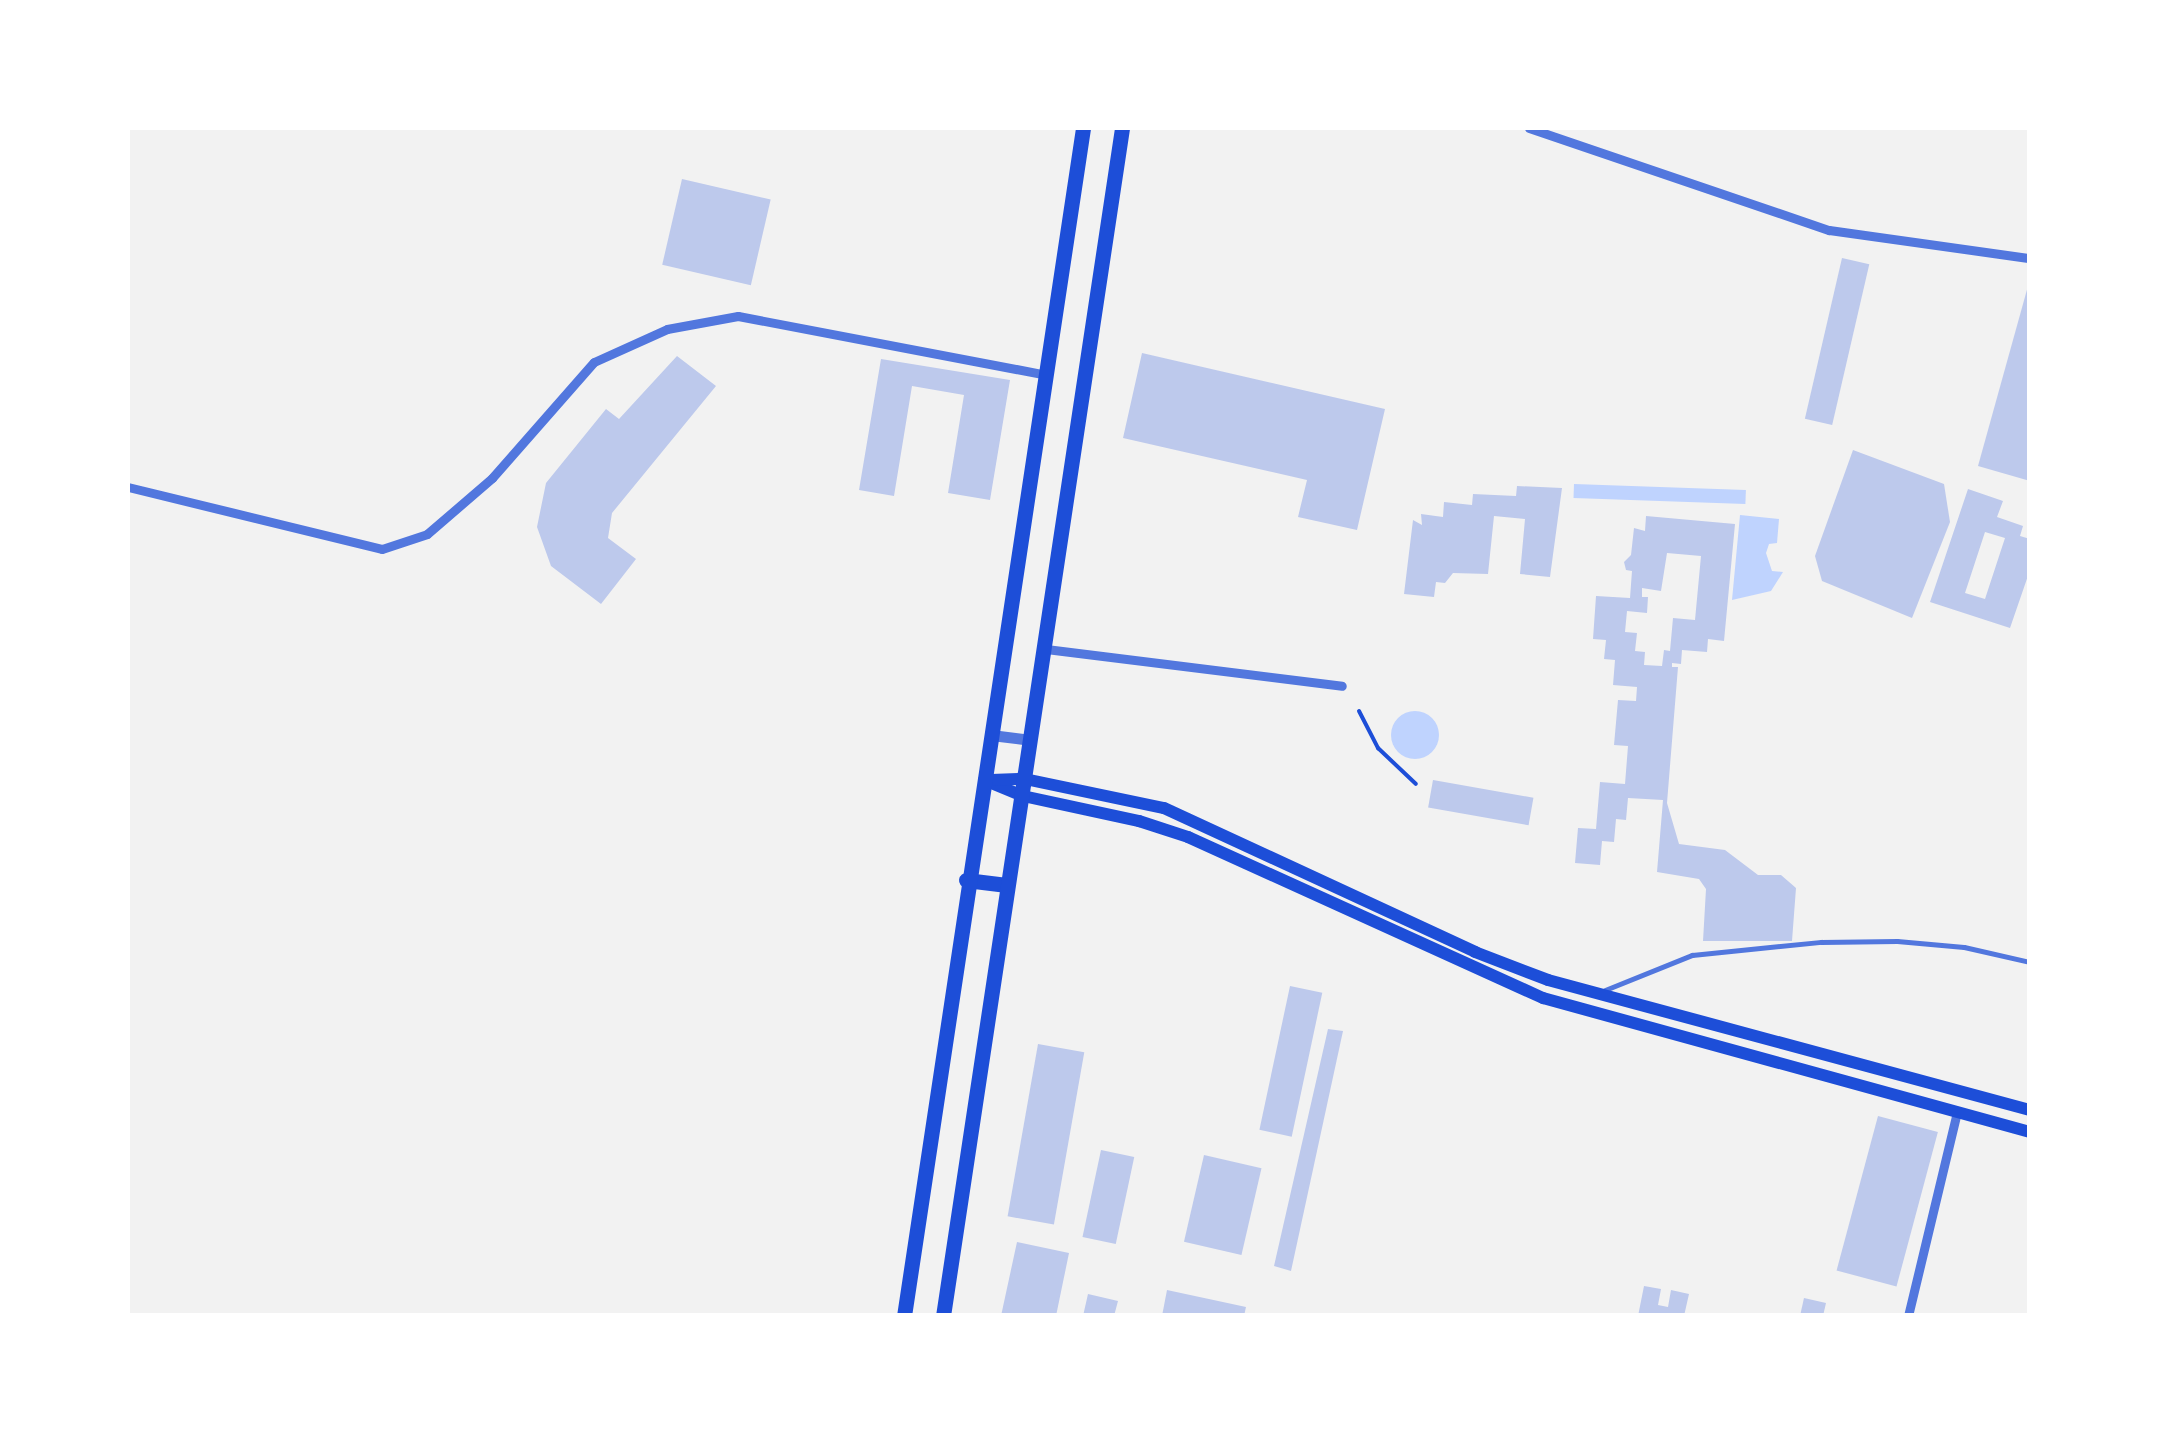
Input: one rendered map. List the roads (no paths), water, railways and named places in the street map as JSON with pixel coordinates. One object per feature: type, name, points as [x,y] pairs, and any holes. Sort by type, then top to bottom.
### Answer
[{"type":"main road","points":[[904,1316],[966,880],[1082,128]]},
{"type":"main road","points":[[943,1316],[1122,128]]},
{"type":"main road","points":[[984,780],[1182,814],[1475,952],[1597,994],[2030,1110]]},
{"type":"main road","points":[[1024,787],[1188,837],[1499,982],[1594,1013],[2030,1132]]},
{"type":"main road","points":[[966,880],[1007,885]]},
{"type":"street","points":[[1529,128],[1829,230],[2028,258]]},
{"type":"street","points":[[128,486],[382,549],[427,534],[492,478],[594,362],[666,328],[738,316],[1046,375]]},
{"type":"street","points":[[1046,650],[1342,686]]},
{"type":"street","points":[[991,734],[1031,740]]},
{"type":"street","points":[[1908,1316],[1957,1112]]},
{"type":"lane","points":[[1597,994],[1692,955],[1821,942],[1896,941],[1964,947],[2030,962]]},
{"type":"water","points":[[1574,484],[1746,490],[1745,504],[1574,498]]},
{"type":"water","points":[[1740,515],[1779,519],[1777,543],[1769,544],[1766,553],[1772,571],[1783,572],[1771,591],[1732,600]]},
{"type":"water","points":[[1415,711],[1432,718],[1439,735],[1432,752],[1415,759],[1398,752],[1391,735],[1398,718]]}]
